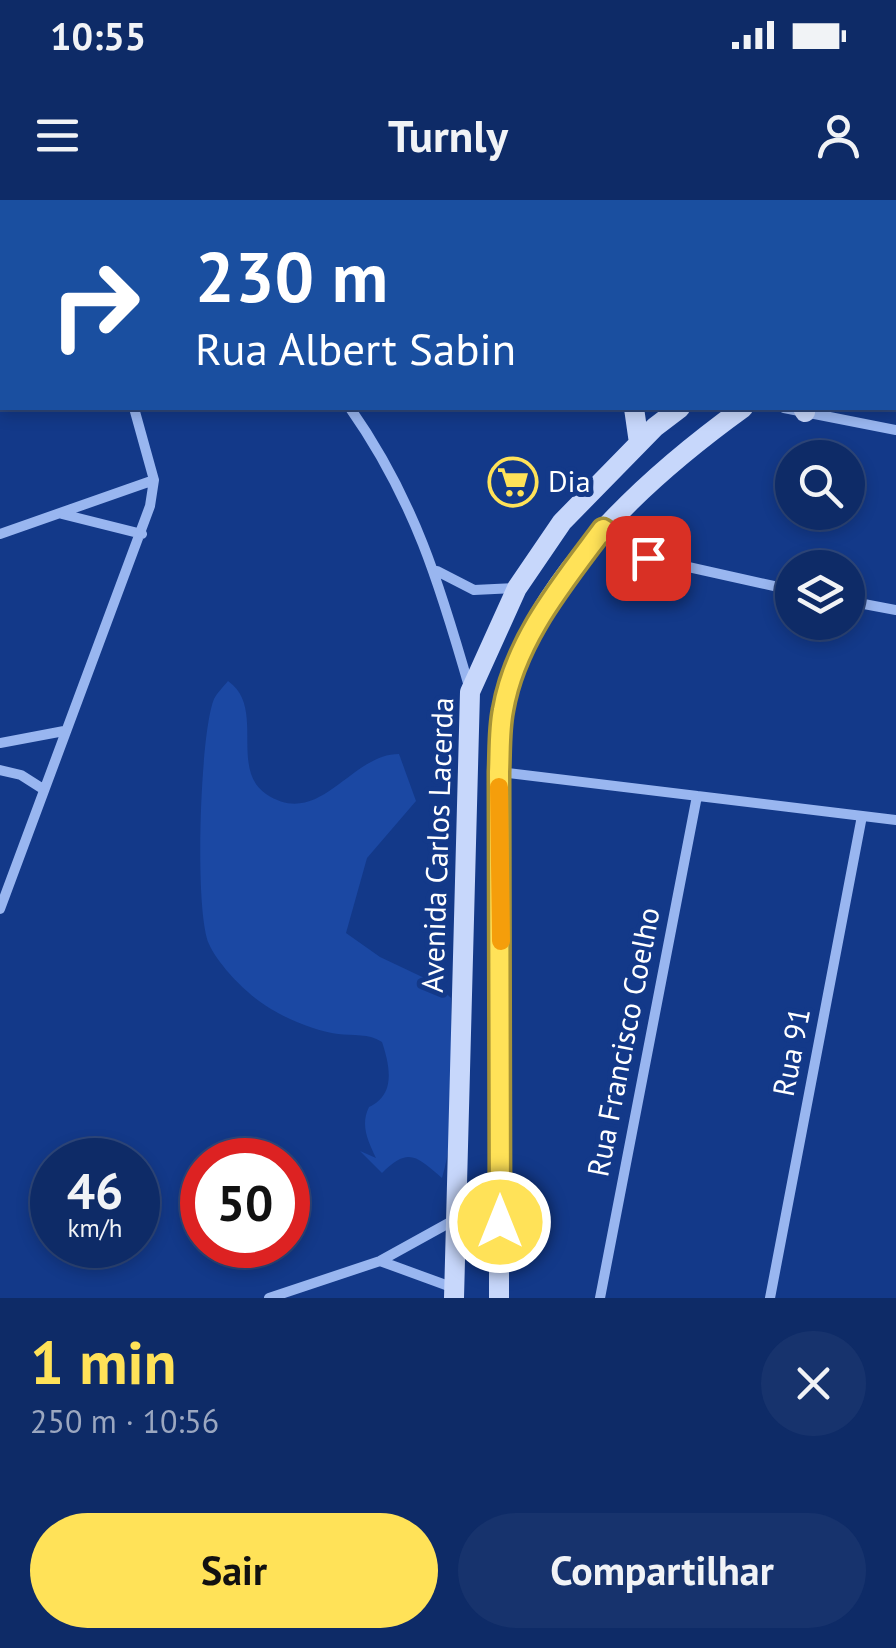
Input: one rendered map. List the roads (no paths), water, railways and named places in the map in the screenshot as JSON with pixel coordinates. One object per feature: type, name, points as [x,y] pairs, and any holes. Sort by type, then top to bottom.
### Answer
[{"type":"main road","points":[[634,410],[639,443]]},
{"type":"main road","name":"Avenida Carlos Lacerda","points":[[454,1293],[470,692],[518,588],[562,522],[639,443],[678,410]]},
{"type":"main road","name":"Avenida Carlos Lacerda","points":[[499,1298],[499,772],[503,710],[517,661],[538,619],[603,529],[682,452],[740,410]]},
{"type":"street","points":[[0,909],[64,731],[100,649],[142,534],[154,480],[135,410]]},
{"type":"street","points":[[351,410],[414,516],[436,571],[470,692]]},
{"type":"street","points":[[804,410],[896,430]]},
{"type":"street","points":[[0,534],[154,480]]},
{"type":"street","points":[[61,514],[142,534]]},
{"type":"street","points":[[603,529],[648,558],[775,586]]},
{"type":"street","points":[[436,571],[474,590],[518,588]]},
{"type":"street","points":[[865,604],[896,610]]},
{"type":"street","points":[[0,743],[64,731]]},
{"type":"street","points":[[0,770],[21,775],[43,789]]},
{"type":"street","points":[[499,772],[896,820]]},
{"type":"street","name":"Rua Francisco Coelho","points":[[600,1298],[696,796]]},
{"type":"street","name":"Rua 91","points":[[770,1298],[862,816]]},
{"type":"street","points":[[269,1298],[380,1261],[456,1220]]},
{"type":"street","points":[[380,1261],[454,1293]]},
{"type":"place","name":"Dia","points":[[513,482]]}]
